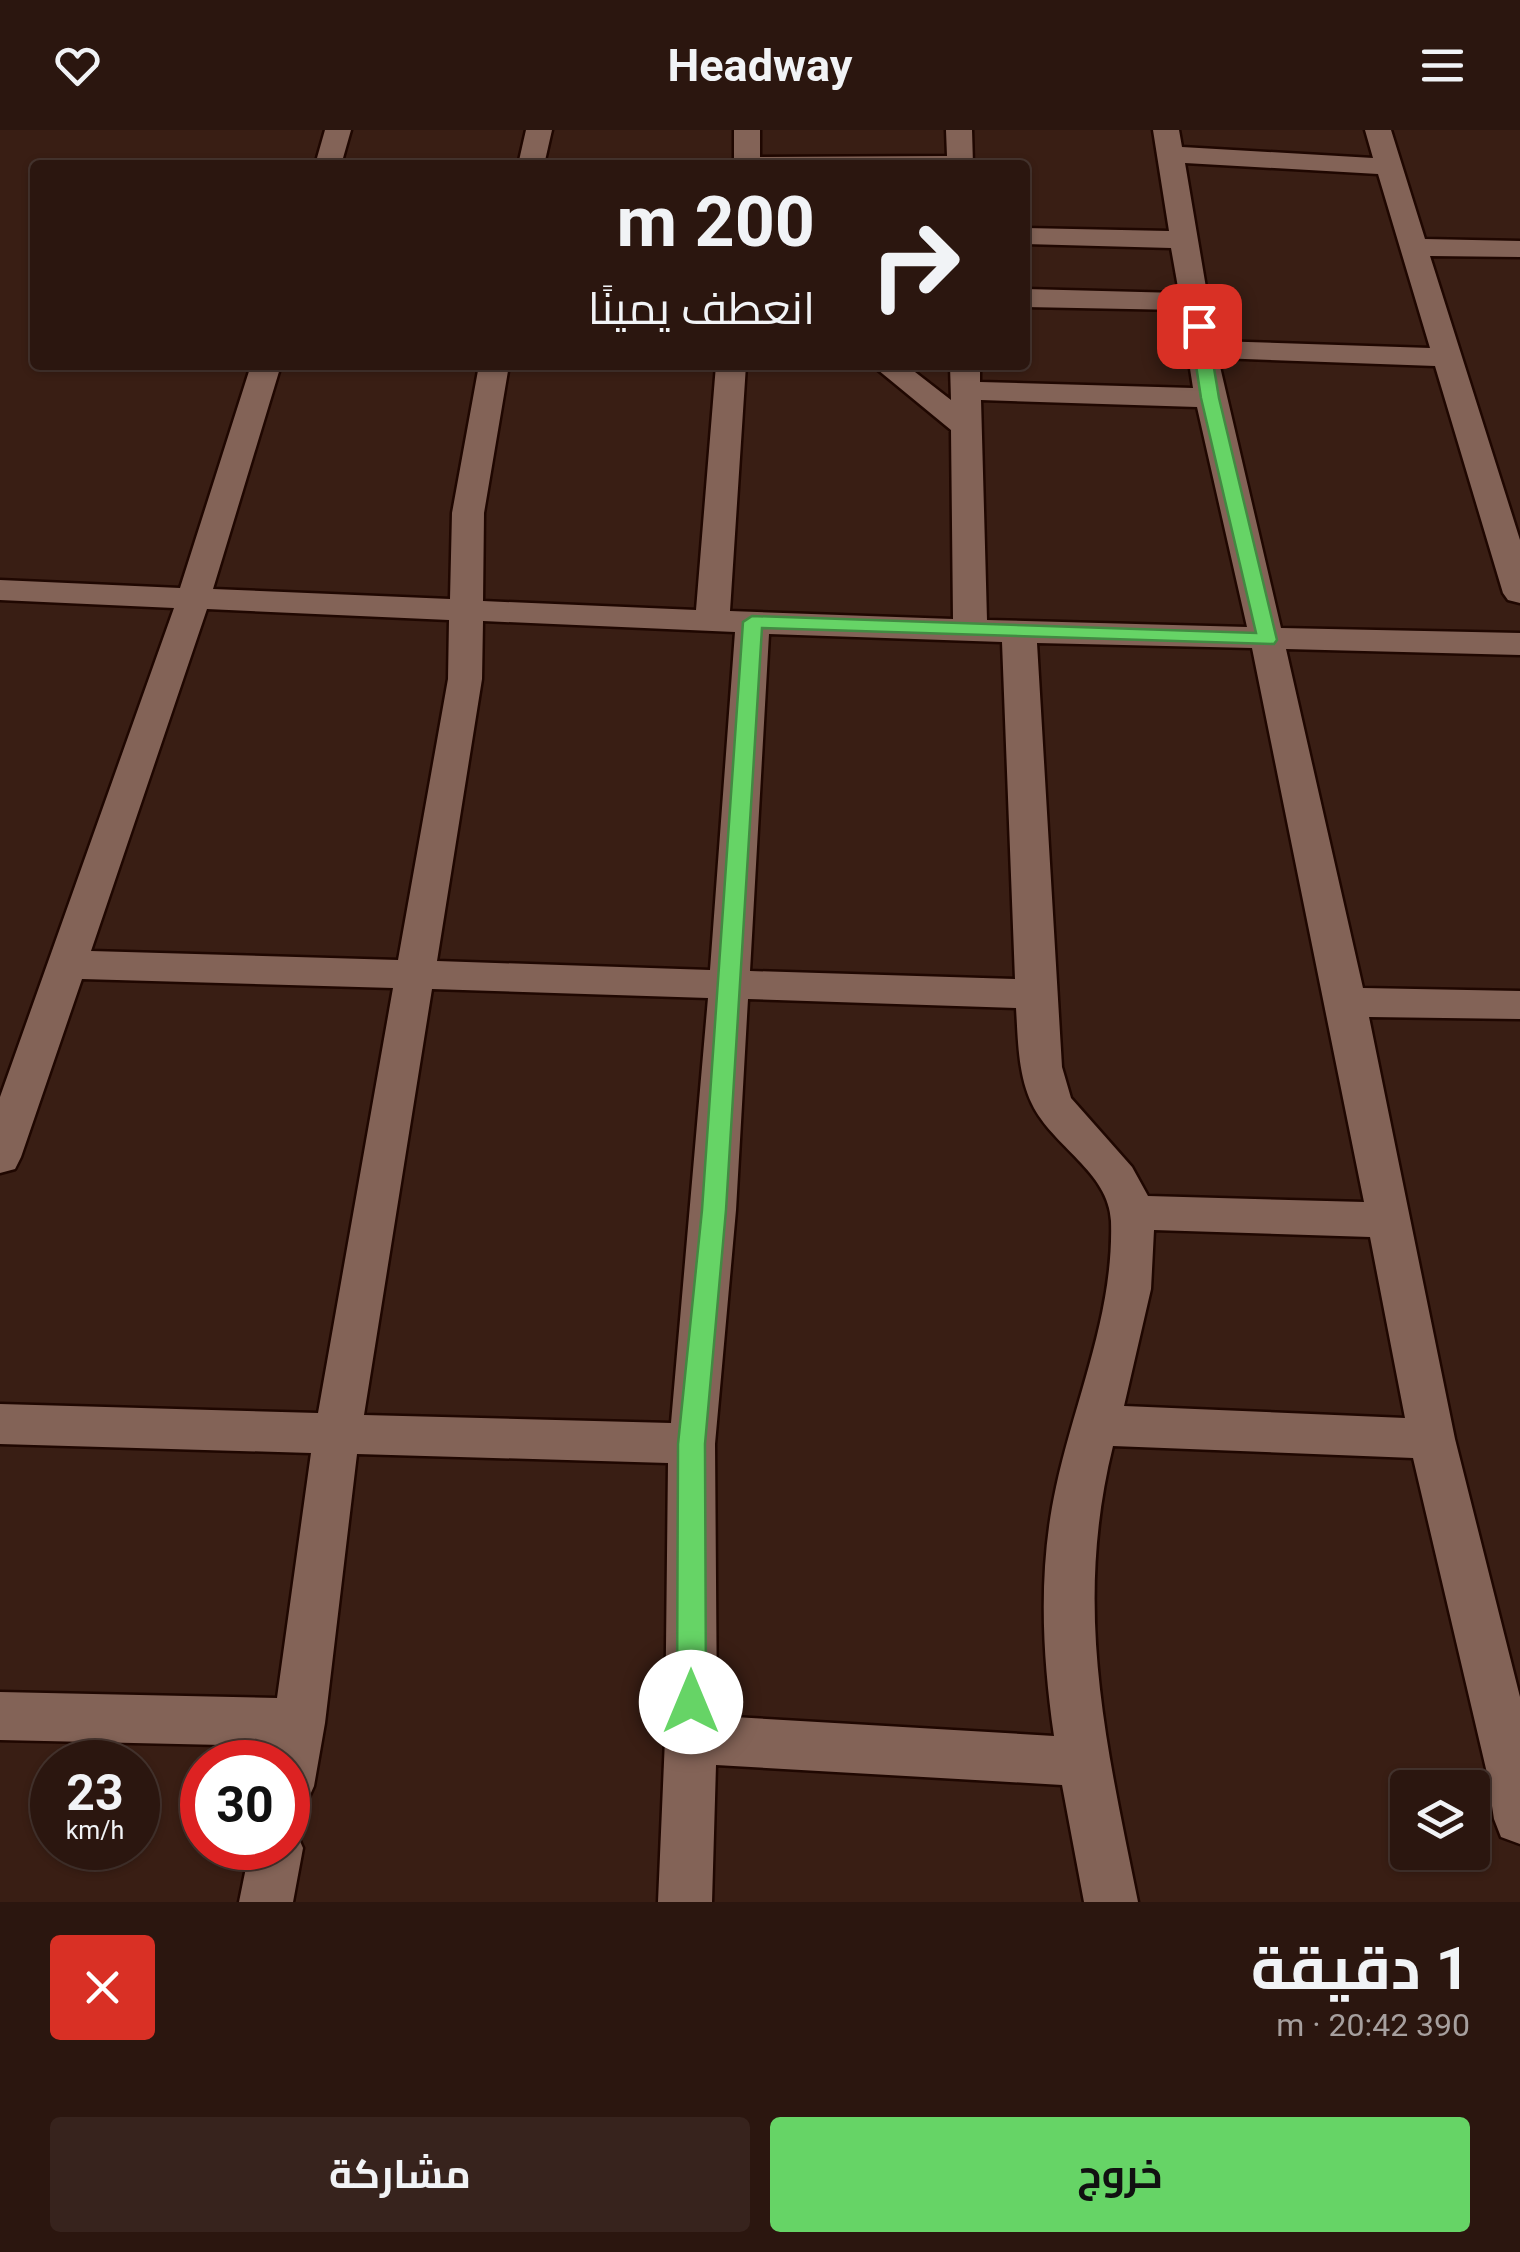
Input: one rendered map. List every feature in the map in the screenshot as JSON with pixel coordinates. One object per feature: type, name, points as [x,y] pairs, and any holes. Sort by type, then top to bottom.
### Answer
[{"type":"street","points":[[329,160],[338,130]]},
{"type":"street","points":[[532,160],[538,130]]},
{"type":"street","points":[[745,160],[747,130]]},
{"type":"street","points":[[959,130],[960,160]]},
{"type":"street","points":[[1378,130],[1520,592]]},
{"type":"street","points":[[1389,167],[1168,142],[1210,398],[1268,640],[1346,1002],[1432,1439],[1518,1789]]},
{"type":"street","points":[[1030,236],[1182,240]]},
{"type":"street","points":[[1416,247],[1520,249]]},
{"type":"street","points":[[1030,298],[1195,302]]},
{"type":"street","points":[[1203,349],[1446,357]]},
{"type":"street","points":[[0,1157],[192,600],[264,370]]},
{"type":"street","points":[[296,1740],[326,1500],[465,680],[468,513],[493,370]]},
{"type":"street","points":[[685,1902],[691,1739],[692,1444],[714,1210],[729,986],[730,370]]},
{"type":"street","points":[[893,370],[966,428]]},
{"type":"street","points":[[970,630],[966,378],[1210,398]]},
{"type":"street","points":[[0,590],[1019,632],[1520,644]]},
{"type":"street","points":[[1019,632],[1036,994],[1046,1087],[1058,1112],[1110,1167],[1132,1212],[1132,1268],[1073,1520],[1070,1598],[1074,1693],[1110,1902]]},
{"type":"street","points":[[66,964],[1036,994]]},
{"type":"street","points":[[1346,1002],[1520,1004]]},
{"type":"street","points":[[1132,1212],[1386,1220]]},
{"type":"street","points":[[0,1424],[692,1444]]},
{"type":"street","points":[[1095,1425],[1432,1439]]},
{"type":"street","points":[[0,1716],[299,1724]]},
{"type":"street","points":[[691,1739],[1086,1762]]},
{"type":"street","points":[[266,1902],[272,1870]]},
{"type":"route","points":[[691,1702],[692,1444],[714,1210],[752,622],[1268,640],[1210,398],[1199,326]]}]
